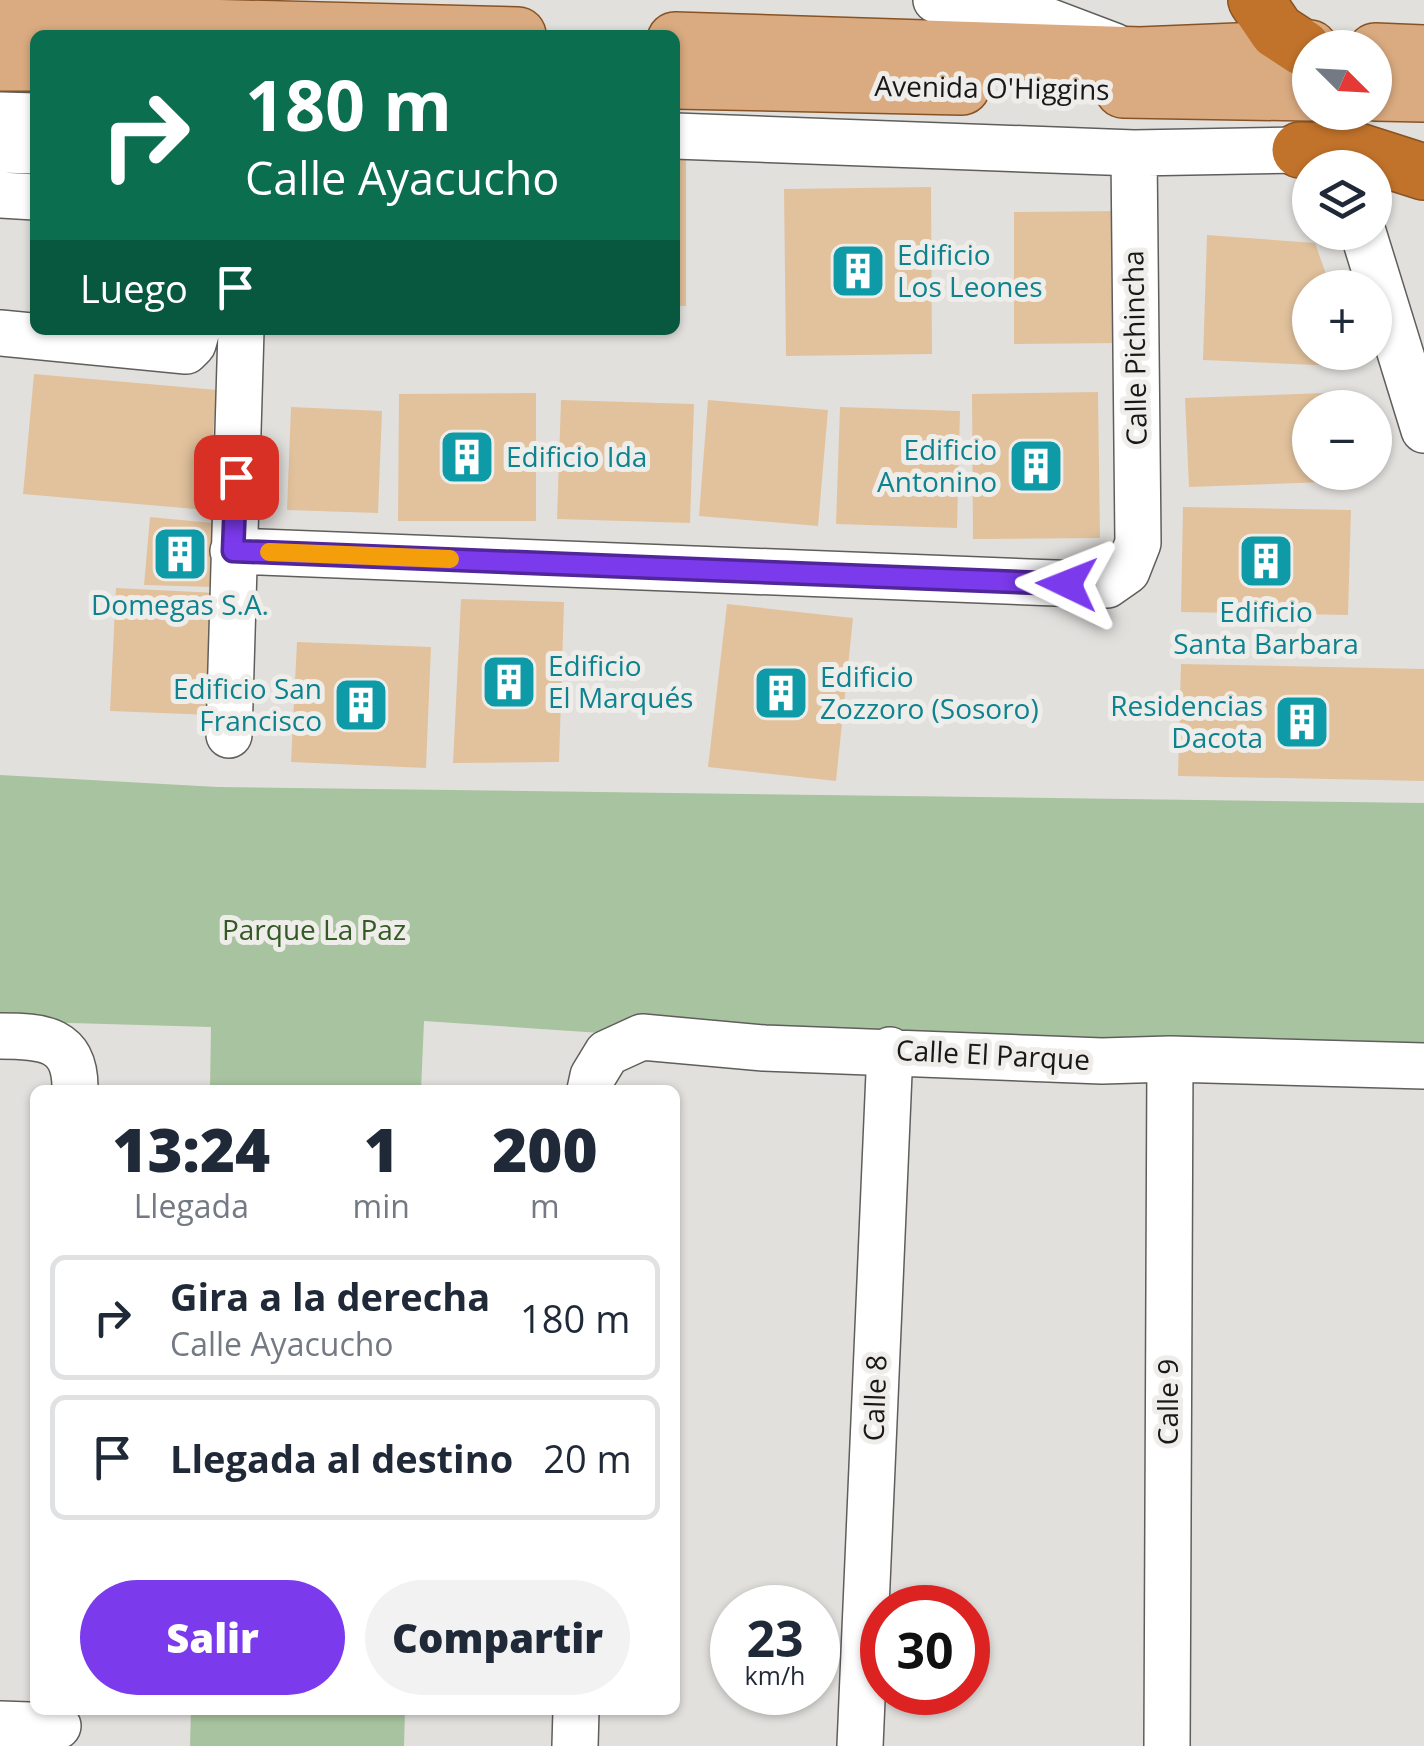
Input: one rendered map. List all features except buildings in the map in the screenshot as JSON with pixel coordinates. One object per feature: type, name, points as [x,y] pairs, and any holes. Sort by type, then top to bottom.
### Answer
[{"type":"highway","points":[[1256,0],[1292,46]]},
{"type":"highway","points":[[1392,162],[1424,172]]},
{"type":"main road","points":[[0,22],[243,20],[426,30]]},
{"type":"main road","name":"Avenida O'Higgins","points":[[680,40],[1292,62]]},
{"type":"main road","points":[[1392,51],[1424,53]]},
{"type":"main road","points":[[0,63],[30,63]]},
{"type":"main road","name":"Avenida O'Higgins","points":[[680,81],[1292,63]]},
{"type":"main road","points":[[1392,93],[1424,94]]},
{"type":"street","name":"Avenida O'Higgins","points":[[936,0],[1048,21],[1140,55]]},
{"type":"street","points":[[0,115],[30,116]]},
{"type":"street","name":"Avenida O'Higgins","points":[[680,136],[1292,158]]},
{"type":"street","points":[[0,150],[30,151]]},
{"type":"street","name":"Calle Pichincha","points":[[233,551],[1106,585],[1128,570],[1138,543],[1134,152]]},
{"type":"street","points":[[0,195],[30,197]]},
{"type":"street","points":[[1369,250],[1424,430]]},
{"type":"street","points":[[0,321],[30,325]]},
{"type":"street","points":[[0,332],[186,351],[195,335]]},
{"type":"street","points":[[229,735],[241,335]]},
{"type":"street","points":[[19,1036],[60,1046],[75,1066],[74,1085]]},
{"type":"street","name":"Calle El Parque","points":[[592,1085],[607,1052],[642,1037],[764,1048],[1102,1061],[1170,1059],[1424,1066]]},
{"type":"street","name":"Calle 8","points":[[860,1746],[890,1050]]},
{"type":"street","name":"Calle 9","points":[[1166,1746],[1170,1059]]},
{"type":"street","points":[[575,1746],[576,1715]]},
{"type":"street","points":[[0,1724],[58,1727]]},
{"type":"green space","name":"Parque La Paz","points":[[0,775],[218,787],[1424,803],[1424,1063],[765,1044],[424,1021],[421,1085],[210,1085],[211,1027],[0,1021]]},
{"type":"green space","points":[[191,1715],[405,1715],[404,1746],[190,1746]]},
{"type":"slow traffic","points":[[269,552],[450,559]]},
{"type":"place","name":"Edificio Los Leones","points":[[858,271]]},
{"type":"place","name":"Edificio Ida","points":[[467,457]]},
{"type":"place","name":"Edificio Antonino","points":[[1036,466]]},
{"type":"place","name":"Domegas S.A.","points":[[180,554]]},
{"type":"place","name":"Edificio Santa Barbara","points":[[1266,561]]},
{"type":"place","name":"Edificio El Marqués","points":[[509,682]]},
{"type":"place","name":"Edificio Zozzoro (Sosoro)","points":[[781,693]]},
{"type":"place","name":"Edificio San Francisco","points":[[361,705]]},
{"type":"place","name":"Residencias Dacota","points":[[1302,722]]},
{"type":"route","points":[[236,477],[233,551],[1067,584]]}]
